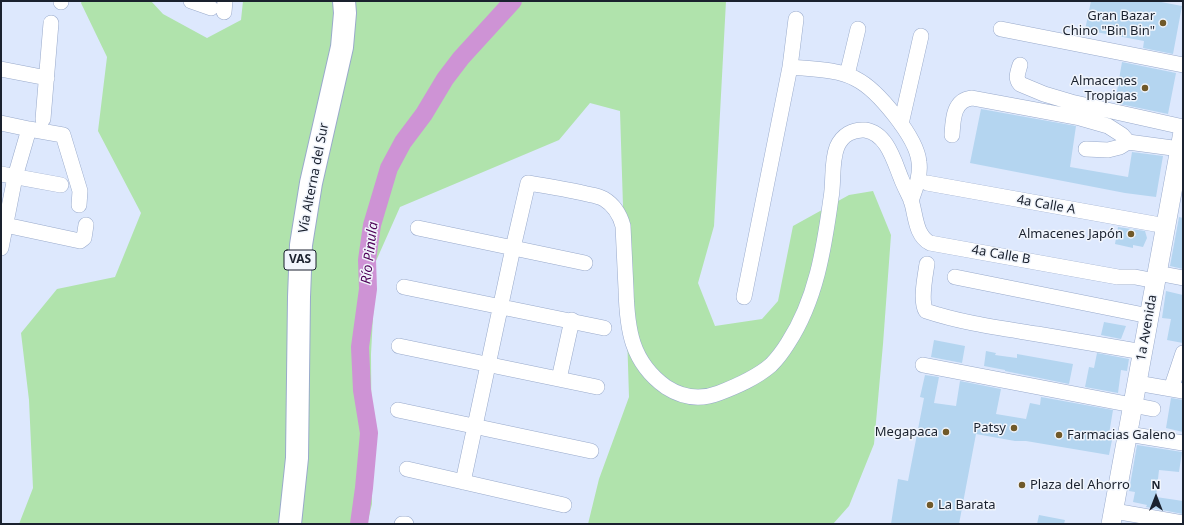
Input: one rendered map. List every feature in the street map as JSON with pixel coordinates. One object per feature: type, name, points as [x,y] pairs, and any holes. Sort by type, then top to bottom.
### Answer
[{"type":"highway","name":"Vía Alterna del Sur","points":[[280,524],[285,459],[286,296],[290,242],[299,180],[325,76],[333,15],[332,1]]},
{"type":"highway","name":"Vía Alterna del Sur","points":[[290,524],[296,458],[301,244],[311,182],[342,47],[345,13],[344,1]]},
{"type":"main road","name":"1a Avenida","points":[[1113,518],[1166,226],[1178,190],[1181,140]]},
{"type":"street","points":[[190,1],[220,7]]},
{"type":"street","points":[[744,297],[790,67],[796,19]]},
{"type":"street","points":[[43,119],[51,23]]},
{"type":"street","points":[[847,75],[858,29]]},
{"type":"street","points":[[1001,29],[1183,65]]},
{"type":"street","points":[[901,124],[921,36]]},
{"type":"street","points":[[1020,65],[1017,74],[1018,82],[1038,92],[1071,102],[1183,127]]},
{"type":"street","points":[[790,67],[847,75],[856,79],[879,96],[901,124],[917,150],[919,163],[918,182],[911,201]]},
{"type":"street","points":[[1,69],[47,78]]},
{"type":"street","points":[[952,135],[955,110],[967,99],[972,98],[1080,118],[1112,128],[1128,142]]},
{"type":"street","points":[[1,123],[63,135],[80,191],[79,204]]},
{"type":"street","points":[[1,248],[8,175],[29,129]]},
{"type":"street","name":"4a Calle B","points":[[513,248],[528,183],[571,190],[597,196],[605,200],[615,210],[621,220],[624,242],[627,318],[630,335],[635,349],[640,360],[650,373],[660,382],[672,391],[683,396],[694,398],[703,398],[738,386],[764,371],[781,354],[801,322],[817,279],[831,198],[835,156],[840,143],[846,135],[857,130],[867,130],[876,134],[881,138],[890,151],[911,201],[919,231],[930,243],[1118,277],[1132,285],[1183,278]]},
{"type":"street","points":[[1086,149],[1108,150],[1120,147],[1128,142],[1181,140]]},
{"type":"street","points":[[8,175],[61,186]]},
{"type":"street","name":"4a Calle A","points":[[927,183],[1166,226]]},
{"type":"street","points":[[4,225],[80,241],[84,238],[86,225]]},
{"type":"street","points":[[418,228],[585,263]]},
{"type":"street","points":[[464,482],[513,248]]},
{"type":"street","points":[[927,264],[923,300],[926,311],[999,328],[1143,352]]},
{"type":"street","points":[[955,277],[1150,316]]},
{"type":"street","points":[[404,287],[572,320],[604,328]]},
{"type":"street","points":[[559,379],[572,320]]},
{"type":"street","points":[[399,346],[597,387]]},
{"type":"street","points":[[1137,383],[1177,390],[1183,353]]},
{"type":"street","points":[[923,365],[1153,409]]},
{"type":"street","points":[[398,410],[592,451]]},
{"type":"street","points":[[1128,434],[1183,443]]},
{"type":"street","points":[[407,469],[564,505]]},
{"type":"street","points":[[1113,518],[1183,523]]},
{"type":"green space","points":[[82,1],[151,1],[163,14],[207,38],[241,20],[243,1],[726,1],[714,226],[698,283],[715,326],[762,319],[778,301],[793,226],[849,195],[873,191],[891,235],[874,444],[849,506],[833,524],[588,524],[599,479],[629,397],[620,111],[590,103],[559,140],[400,207],[376,261],[371,354],[372,504],[367,524],[19,524],[33,488],[29,400],[21,333],[57,289],[115,277],[141,213],[98,131],[107,57],[81,3]]},
{"type":"building","points":[[1091,1],[1156,1],[1182,6],[1173,54],[1143,48],[1144,41],[1085,30]]},
{"type":"building","name":"Almacenes Tropigas","points":[[1122,62],[1176,73],[1168,114],[1115,103]]},
{"type":"building","points":[[981,109],[1076,126],[1070,167],[1128,177],[1132,152],[1163,156],[1156,197],[1125,193],[970,163]]},
{"type":"building","points":[[1179,217],[1183,218],[1183,269],[1170,266]]},
{"type":"building","name":"Almacenes Japón","points":[[1118,227],[1145,231],[1147,238],[1143,247],[1133,245],[1133,248],[1115,244]]},
{"type":"building","points":[[1166,291],[1183,295],[1183,343],[1167,340],[1171,319],[1162,318]]},
{"type":"building","points":[[1104,322],[1126,326],[1121,339],[1101,335]]},
{"type":"building","points":[[934,340],[965,346],[962,363],[931,357]]},
{"type":"building","points":[[986,351],[996,353],[995,355],[1017,358],[1017,354],[1073,364],[1069,384],[984,366]]},
{"type":"building","points":[[1097,353],[1129,359],[1127,371],[1121,370],[1118,393],[1085,387],[1089,367],[1094,368]]},
{"type":"building","points":[[925,375],[939,377],[934,403],[956,406],[960,381],[1001,389],[996,414],[1026,419],[1030,403],[1040,405],[1041,397],[1113,410],[1109,434],[1113,435],[1109,455],[976,434],[959,524],[891,524],[898,479],[908,481],[924,398],[920,397]]},
{"type":"building","points":[[1171,398],[1183,400],[1183,432],[1166,428]]},
{"type":"building","points":[[1137,445],[1182,452],[1179,472],[1159,470],[1156,497],[1183,501],[1183,514],[1146,507],[1147,505],[1133,502],[1135,492],[1129,491]]},
{"type":"building","points":[[1039,515],[1065,520],[1064,524],[1037,524]]},
{"type":"waterway","name":"Río Pinula","points":[[359,524],[369,433],[362,390],[360,347],[368,289],[367,260],[372,225],[389,168],[403,142],[424,114],[445,79],[461,58],[513,1]]},
{"type":"place","name":"Gran Bazar Chino \"Bin Bin\"","points":[[1163,23]]},
{"type":"place","name":"Almacenes Tropigas","points":[[1145,88]]},
{"type":"place","name":"Almacenes Japón","points":[[1131,234]]},
{"type":"place","name":"Patsy","points":[[1014,428]]},
{"type":"place","name":"Megapaca","points":[[946,432]]},
{"type":"place","name":"Farmacias Galeno","points":[[1059,435]]},
{"type":"place","name":"Plaza del Ahorro","points":[[1022,485]]},
{"type":"place","name":"La Barata","points":[[930,505]]}]
